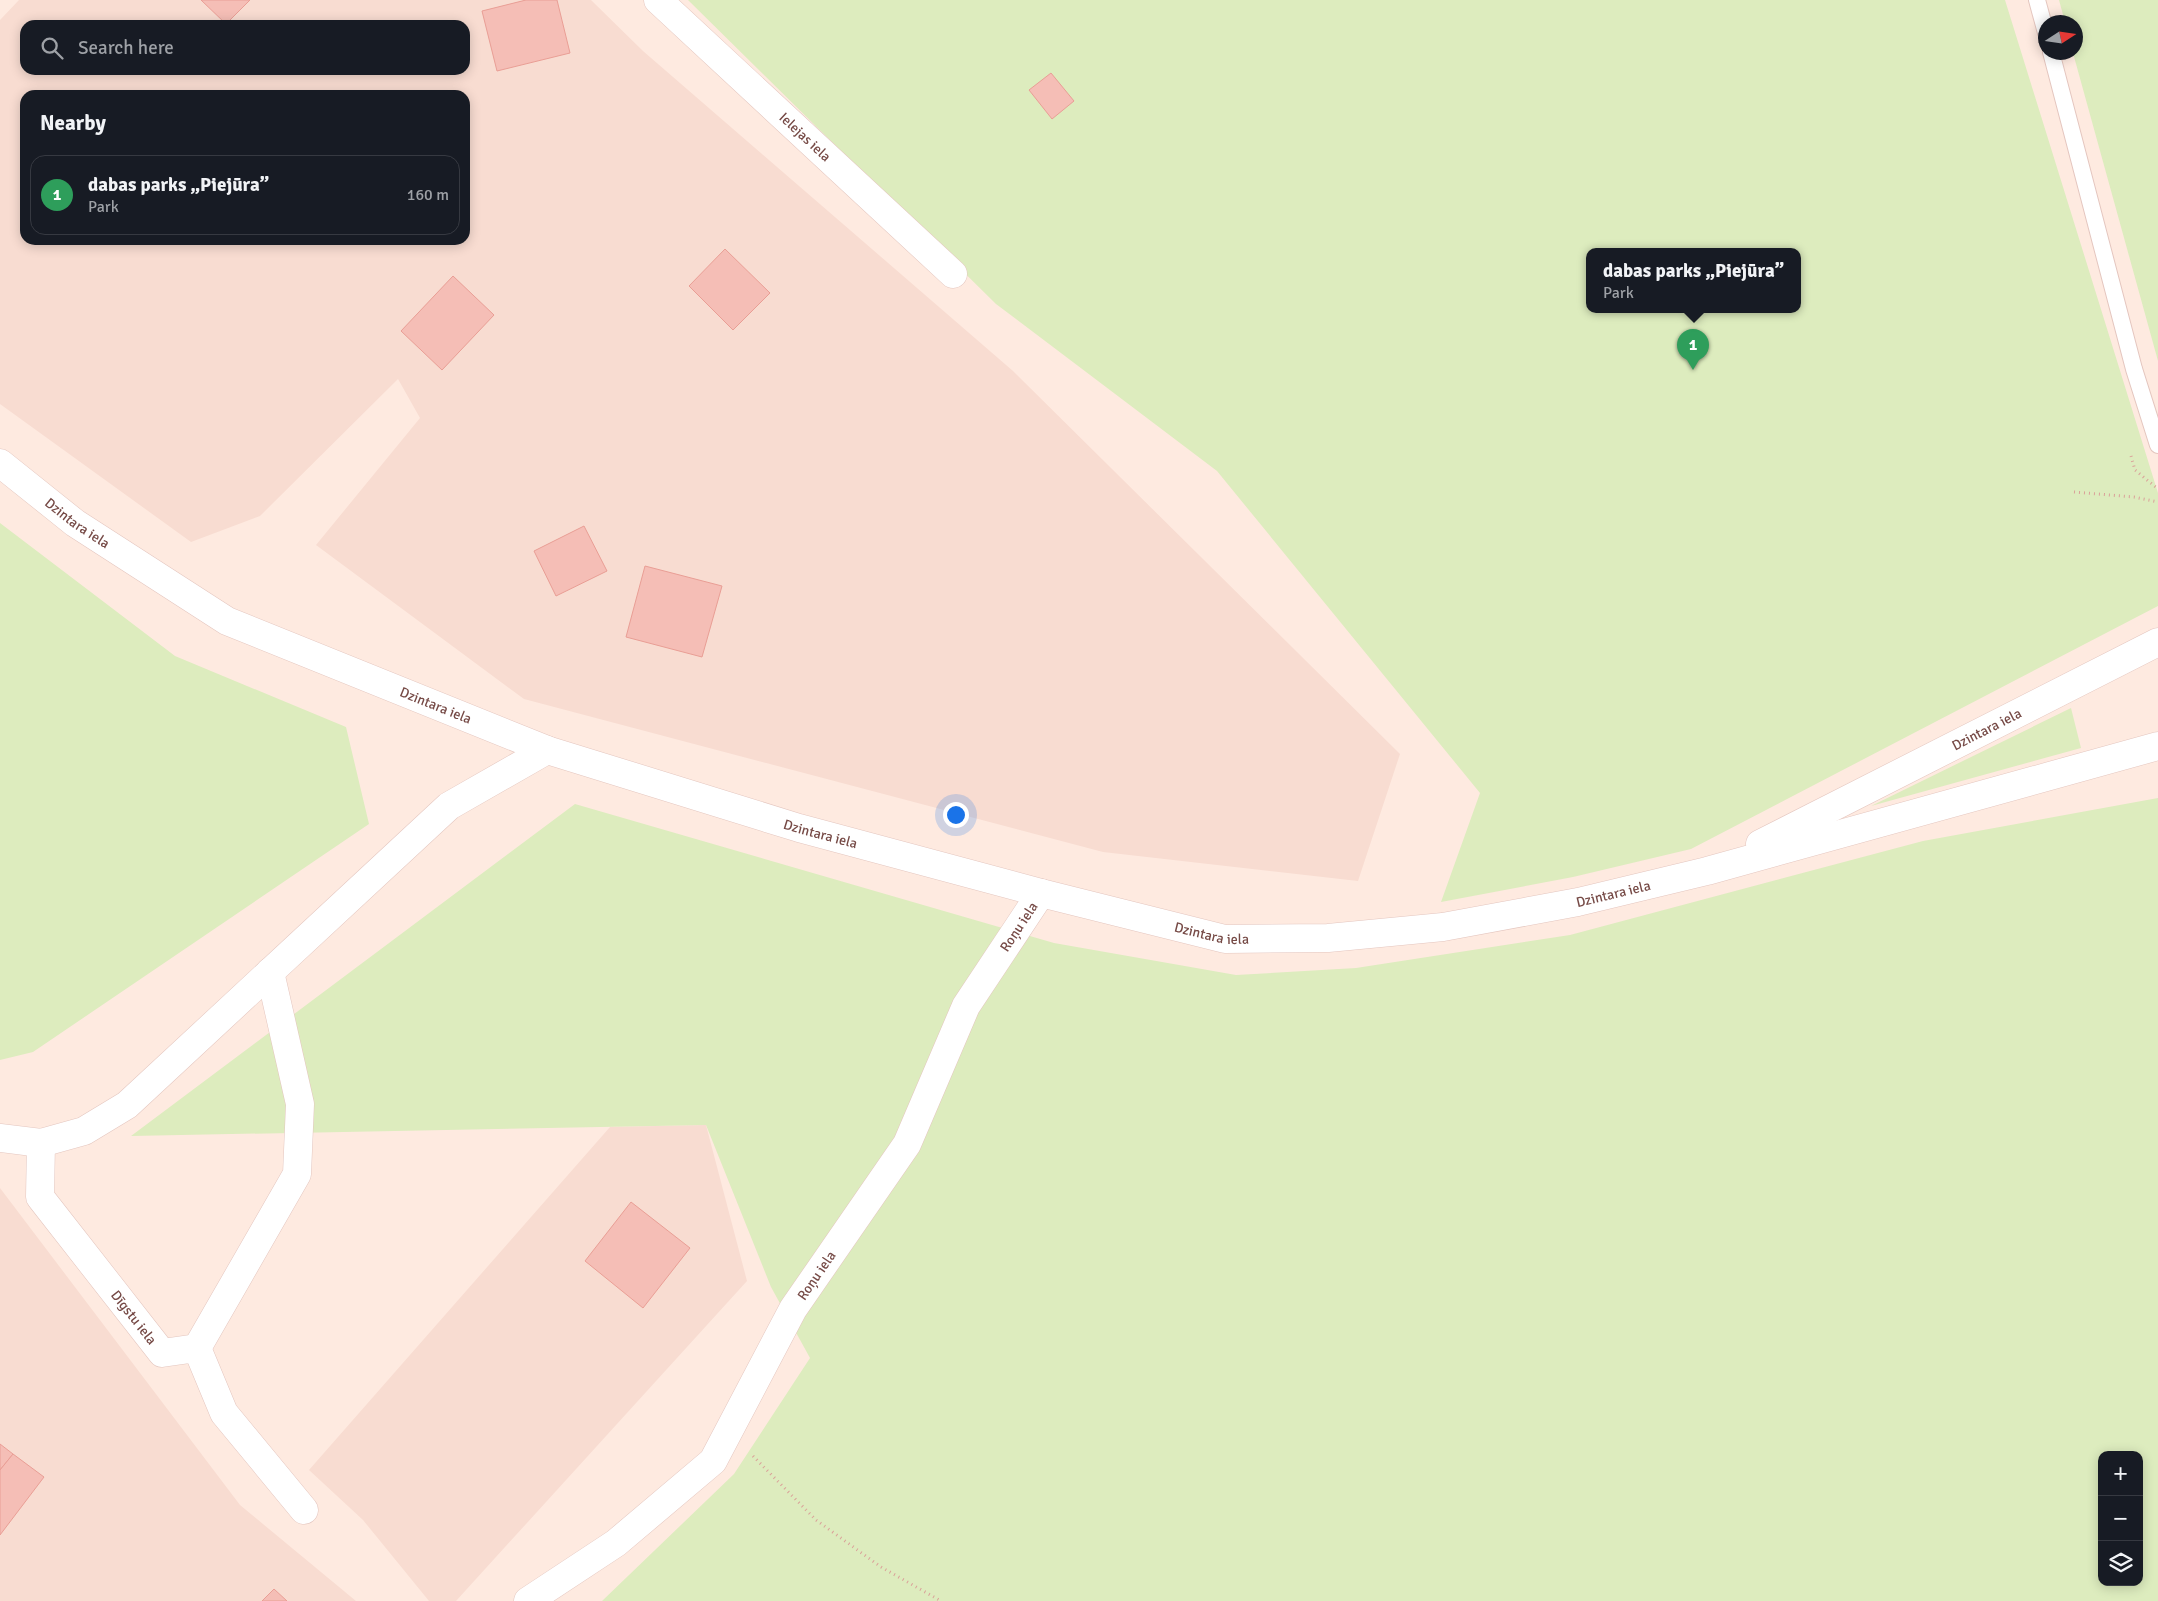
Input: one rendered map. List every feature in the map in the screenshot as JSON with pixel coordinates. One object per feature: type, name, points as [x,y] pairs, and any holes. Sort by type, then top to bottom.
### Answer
[{"type":"street","name":"Ielejas iela","points":[[658,0],[953,274]]},
{"type":"street","name":"Dzintara iela","points":[[0,463],[75,523],[227,621],[547,750],[799,828],[1041,893],[1226,939],[1328,938],[1443,927],[1578,902],[1707,871],[2158,746]]},
{"type":"street","name":"Dzintara iela","points":[[1707,871],[2158,642]]},
{"type":"street","points":[[0,1138],[42,1143],[84,1130],[127,1106],[449,806],[547,750]]},
{"type":"street","name":"Roņu iela","points":[[528,1601],[616,1543],[713,1461],[794,1309],[907,1144],[966,1006],[1041,893]]},
{"type":"street","points":[[270,972],[300,1104],[297,1174],[197,1348],[224,1414],[304,1510]]},
{"type":"street","name":"Dīgstu iela","points":[[42,1143],[40,1197],[162,1353],[197,1348]]},
{"type":"lane","points":[[2037,0],[2041,15]]},
{"type":"lane","points":[[2053,60],[2134,369],[2158,445]]},
{"type":"path","points":[[2074,492],[2134,497],[2158,502]]},
{"type":"path","points":[[730,1432],[816,1520],[881,1567],[941,1601]]},
{"type":"shaded area","points":[[19,0],[591,0],[643,51],[1013,371],[1400,754],[1358,881],[1103,852],[524,699],[316,545],[420,418],[398,379],[260,516],[191,542],[0,404],[0,20]]},
{"type":"shaded area","points":[[706,1125],[747,1281],[456,1601],[429,1601],[363,1520],[309,1470],[610,1127]]},
{"type":"shaded area","points":[[0,1188],[240,1505],[356,1601],[0,1601]]},
{"type":"green space","points":[[688,0],[2005,0],[2158,493],[2158,606],[1691,849],[1573,877],[1441,902],[1480,793],[1217,471],[996,304]]},
{"type":"green space","points":[[2059,0],[2158,0],[2158,361],[2075,60],[2083,60],[2083,15],[2063,15]]},
{"type":"green space","points":[[0,523],[175,656],[346,727],[369,824],[33,1052],[0,1060]]},
{"type":"green space","points":[[2071,708],[2081,748],[1871,806]]},
{"type":"green space","points":[[2158,798],[2158,1601],[602,1601],[734,1474],[810,1358],[771,1287],[706,1125],[131,1136],[575,804],[1054,943],[1236,975],[1356,968],[1570,935],[1923,841]]},
{"type":"building","points":[[201,0],[250,0],[230,20],[222,20]]},
{"type":"building","points":[[526,0],[557,0],[570,53],[497,71],[482,11]]},
{"type":"building","points":[[1051,73],[1074,101],[1052,119],[1029,90]]},
{"type":"building","points":[[725,249],[770,293],[733,330],[689,286]]},
{"type":"building","points":[[453,276],[494,315],[442,370],[401,331]]},
{"type":"building","points":[[584,526],[607,571],[556,596],[534,551]]},
{"type":"building","points":[[645,566],[722,586],[702,657],[626,637]]},
{"type":"building","points":[[631,1202],[690,1248],[643,1308],[585,1261]]},
{"type":"building","points":[[0,1444],[13,1454],[0,1470]]},
{"type":"building","points":[[13,1454],[44,1477],[0,1535],[0,1470]]},
{"type":"building","points":[[274,1589],[287,1601],[262,1601]]},
{"type":"place","name":"dabas parks „Piejūra”","points":[[1693,370]]}]
